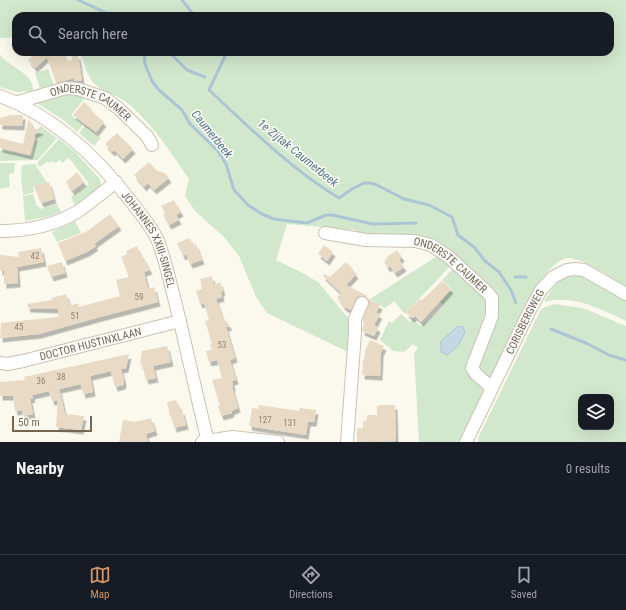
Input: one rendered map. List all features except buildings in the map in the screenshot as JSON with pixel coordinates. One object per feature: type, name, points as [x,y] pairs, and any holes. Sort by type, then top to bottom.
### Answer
[{"type":"street","name":"ONDERSTE CAUMER","points":[[18,102],[66,88],[78,89],[110,101],[147,136],[152,145]]},
{"type":"street","name":"JOHANNES XXIII-SINGEL","points":[[0,96],[18,102],[53,124],[88,153],[116,182],[152,228],[162,251],[180,322],[206,442]]},
{"type":"street","points":[[0,232],[27,230],[53,223],[76,212],[116,182]]},
{"type":"street","name":"ONDERSTE CAUMER","points":[[325,233],[366,240],[415,241],[431,245],[449,257],[492,298],[492,316],[472,368],[476,374],[492,388]]},
{"type":"street","name":"CORISBERGWEG","points":[[466,442],[541,290],[553,277],[567,270],[584,270],[626,294]]},
{"type":"street","points":[[347,442],[355,319],[362,303]]},
{"type":"street","name":"DOCTOR HUSTINXLAAN","points":[[0,363],[7,364],[23,361],[180,322]]},
{"type":"street","points":[[206,442],[237,437],[278,442]]},
{"type":"green space","points":[[0,0],[626,0],[626,287],[582,261],[569,258],[558,262],[546,273],[534,290],[523,309],[491,379],[488,379],[478,369],[478,362],[499,308],[499,301],[497,297],[440,243],[433,240],[360,234],[355,230],[287,224],[276,260],[318,282],[349,319],[348,352],[267,313],[256,297],[239,256],[224,237],[195,211],[185,196],[189,179],[169,150],[139,113],[125,101],[103,90],[94,83],[88,75],[81,56],[614,56],[614,12],[12,12],[12,37],[0,38]]},
{"type":"green space","points":[[0,55],[26,75],[33,85],[33,91],[17,92],[0,87]]},
{"type":"green space","points":[[48,69],[54,85],[40,88],[35,73]]},
{"type":"green space","points":[[67,92],[84,94],[85,98],[71,115],[83,125],[77,132],[65,121],[37,103],[39,100]]},
{"type":"green space","points":[[85,125],[101,138],[94,146],[79,133]]},
{"type":"green space","points":[[41,126],[57,138],[38,160],[0,161],[0,150],[32,157],[38,129]]},
{"type":"green space","points":[[59,139],[75,152],[100,179],[101,185],[75,205],[71,197],[89,184],[69,158],[62,163],[60,160],[55,163],[53,161],[50,163],[47,162],[39,167],[37,163]]},
{"type":"green space","points":[[0,163],[15,163],[14,173],[9,174],[10,187],[0,189]]},
{"type":"green space","points":[[35,164],[47,183],[33,187],[34,192],[23,195],[21,179],[22,165]]},
{"type":"green space","points":[[33,194],[37,206],[39,206],[40,209],[57,204],[61,212],[46,217],[25,221],[23,196]]},
{"type":"green space","points":[[75,221],[81,233],[57,242],[52,232]]},
{"type":"green space","points":[[442,253],[453,263],[405,314],[394,301],[385,308],[370,299]]},
{"type":"green space","points":[[456,266],[487,297],[485,315],[468,365],[486,391],[462,442],[419,442],[414,353],[418,348],[413,344],[404,352],[393,351],[380,340],[389,321],[392,323],[401,314],[410,322],[413,319],[421,326],[425,322],[426,323],[443,305],[440,302],[452,289],[442,280]]},
{"type":"green space","points":[[572,274],[578,274],[626,299],[626,321],[586,304],[566,300],[544,302],[555,285]]},
{"type":"green space","points":[[554,304],[583,308],[626,326],[626,442],[478,442],[478,438],[541,309]]},
{"type":"water","points":[[458,326],[463,327],[465,332],[458,346],[447,355],[441,352],[441,341]]},
{"type":"waterway","name":"Caumerbeek","points":[[78,0],[104,12]]},
{"type":"waterway","name":"1e Zijtak Caumerbeek","points":[[182,0],[192,12]]},
{"type":"waterway","name":"Caumerbeek","points":[[144,56],[145,64],[152,81],[159,90],[182,110],[190,124],[218,151],[226,164],[234,190],[248,205],[262,214],[274,219],[307,223],[326,215],[373,224],[416,223]]},
{"type":"waterway","points":[[173,56],[187,70],[205,77]]},
{"type":"waterway","name":"1e Zijtak Caumerbeek","points":[[225,56],[209,90],[271,147],[321,187],[339,198],[364,183],[371,183],[404,199],[429,205],[452,217],[458,235],[474,247],[485,261],[499,272],[511,290],[516,303]]},
{"type":"waterway","name":"Caumerbeek","points":[[515,277],[526,277]]},
{"type":"waterway","name":"Caumerbeek","points":[[551,329],[586,343],[609,355],[626,360]]}]
